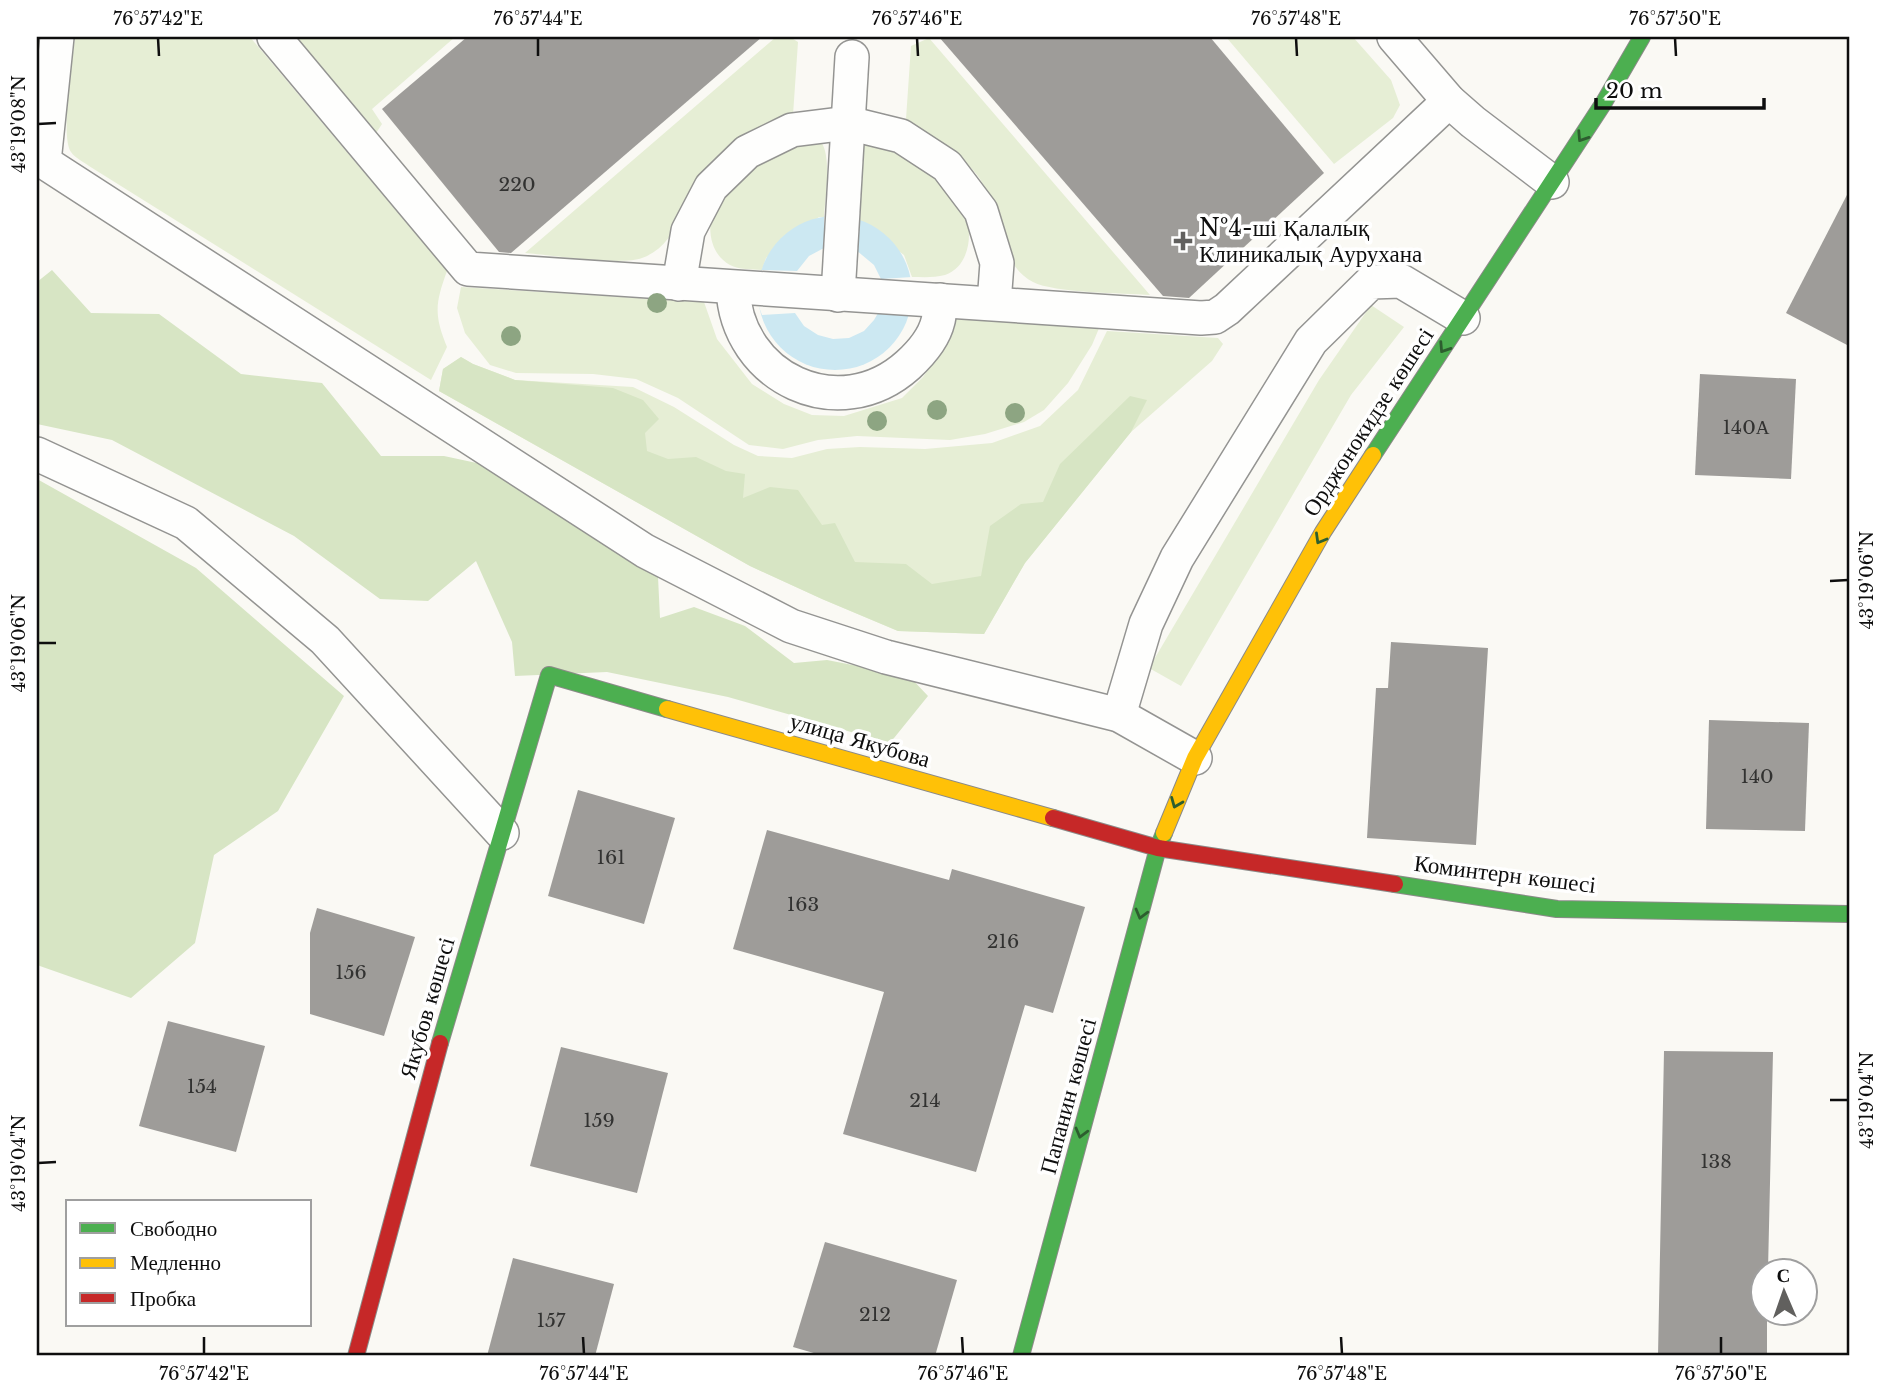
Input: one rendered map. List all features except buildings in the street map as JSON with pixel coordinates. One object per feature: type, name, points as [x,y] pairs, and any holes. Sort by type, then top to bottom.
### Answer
[{"type":"street","name":"Орджонокидзе көшесі","points":[[1158,848],[1195,758],[1323,531],[1603,104],[1642,37]]},
{"type":"street","name":"Якубов көшесі","points":[[356,1356],[433,1066],[549,676]]},
{"type":"street","name":"улица Якубова","points":[[549,676],[1158,848]]},
{"type":"street","name":"Коминтерн көшесі","points":[[1158,848],[1557,909],[1849,915]]},
{"type":"street","name":"Папанин көшесі","points":[[1021,1356],[1158,848]]},
{"type":"lane","points":[[57,37],[41,160],[645,551],[791,626],[886,657],[1119,715],[1195,758]]},
{"type":"lane","points":[[274,37],[468,269],[1201,318],[1215,317],[1227,309],[1449,101]]},
{"type":"lane","points":[[1394,37],[1449,101],[1552,182]]},
{"type":"lane","points":[[838,295],[852,57]]},
{"type":"lane","points":[[678,284],[688,231],[711,187],[747,152],[792,130],[848,123],[901,136],[947,166],[981,211],[997,263],[994,303]]},
{"type":"lane","points":[[1119,715],[1146,624],[1177,558],[1311,341],[1371,282],[1401,281],[1463,318]]},
{"type":"lane","points":[[745,289],[734,300],[742,331],[760,359],[788,381],[823,393],[859,392],[893,378],[920,354],[938,323],[927,299]]},
{"type":"lane","points":[[37,454],[186,523],[325,640],[502,833]]},
{"type":"green space","points":[[75,37],[250,37],[447,271],[440,292],[438,318],[447,347],[431,380],[73,154],[68,144],[67,115]]},
{"type":"green space","points":[[291,37],[455,37],[372,109],[382,124],[374,136]]},
{"type":"green space","points":[[776,37],[790,37],[798,42],[793,115],[717,156],[701,176],[674,229],[655,251],[642,258],[619,261],[525,253]]},
{"type":"green space","points":[[1226,37],[1353,37],[1391,80],[1400,105],[1393,118],[1334,164]]},
{"type":"green space","points":[[929,38],[1150,295],[1089,292],[1043,286],[1024,276],[1016,268],[1010,260],[992,205],[980,179],[956,155],[906,119],[911,46]]},
{"type":"green space","points":[[821,142],[827,167],[824,217],[819,217],[766,258],[762,270],[737,268],[723,260],[713,245],[710,228],[713,210],[722,194],[762,160],[791,148]]},
{"type":"green space","points":[[866,144],[894,152],[919,165],[943,183],[961,205],[968,222],[969,240],[964,258],[953,271],[937,277],[912,277],[904,255],[856,220],[861,149]]},
{"type":"green space","points":[[52,270],[91,313],[159,314],[241,374],[322,383],[381,456],[444,456],[486,465],[658,577],[660,618],[694,607],[745,626],[794,663],[827,660],[909,676],[928,696],[890,743],[728,697],[607,672],[515,676],[512,642],[476,561],[428,601],[380,599],[294,536],[112,440],[37,424],[37,282]]},
{"type":"green space","points":[[461,287],[704,302],[717,339],[752,384],[784,404],[812,415],[844,416],[902,398],[923,377],[943,349],[956,319],[1100,326],[1092,345],[1068,383],[1044,410],[1024,422],[985,434],[950,440],[857,436],[818,440],[783,449],[749,445],[678,398],[636,379],[593,374],[516,373],[490,365],[465,333],[457,308]]},
{"type":"green space","points":[[1371,305],[1404,327],[1351,395],[1181,686],[1149,668],[1319,380]]},
{"type":"green space","points":[[1107,331],[1218,338],[1223,344],[1212,361],[1131,432],[1025,563],[984,634],[898,631],[822,599],[750,566],[439,391],[443,369],[461,357],[515,380],[633,387],[674,407],[734,445],[758,456],[792,458],[827,449],[925,449],[992,443],[1040,426],[1078,390]]},
{"type":"green space","points":[[461,357],[515,380],[613,388],[643,400],[659,419],[645,433],[647,451],[668,459],[696,457],[726,471],[745,474],[743,498],[770,487],[798,490],[822,525],[835,523],[855,562],[906,564],[932,584],[981,576],[990,526],[1021,504],[1043,502],[1060,464],[1130,396],[1147,400],[1131,432],[1025,563],[984,634],[898,631],[750,566],[439,391],[443,369]]},
{"type":"green space","points":[[37,479],[196,568],[344,696],[278,811],[214,855],[195,943],[131,998],[37,965]]},
{"type":"water","points":[[835,216],[865,221],[890,238],[907,263],[912,293],[907,323],[890,348],[865,365],[835,370],[805,365],[780,348],[763,323],[758,293],[763,263],[780,238],[805,221]]},
{"type":"pier","points":[[842,216],[856,250],[874,265],[881,279],[912,277],[913,298],[881,308],[864,331],[849,338],[833,339],[818,335],[804,326],[795,313],[762,315],[758,304],[758,281],[762,270],[797,271],[809,256],[824,248],[824,217]]},
{"type":"traffic: fast","points":[[1373,455],[1603,104],[1642,37]]},
{"type":"traffic: fast","points":[[440,1043],[549,675],[667,709]]},
{"type":"traffic: fast","points":[[1021,1356],[1164,833]]},
{"type":"traffic: fast","points":[[1395,884],[1557,909],[1849,914]]},
{"type":"traffic: slow","points":[[1164,833],[1195,758],[1323,532],[1373,455]]},
{"type":"traffic: slow","points":[[667,709],[1053,818]]},
{"type":"traffic: jam","points":[[1053,818],[1158,848],[1395,884]]},
{"type":"traffic: jam","points":[[356,1356],[440,1043]]},
{"type":"place","name":"№4-ші Қалалық Клиникалық Аурухана","points":[[1183,241]]}]
